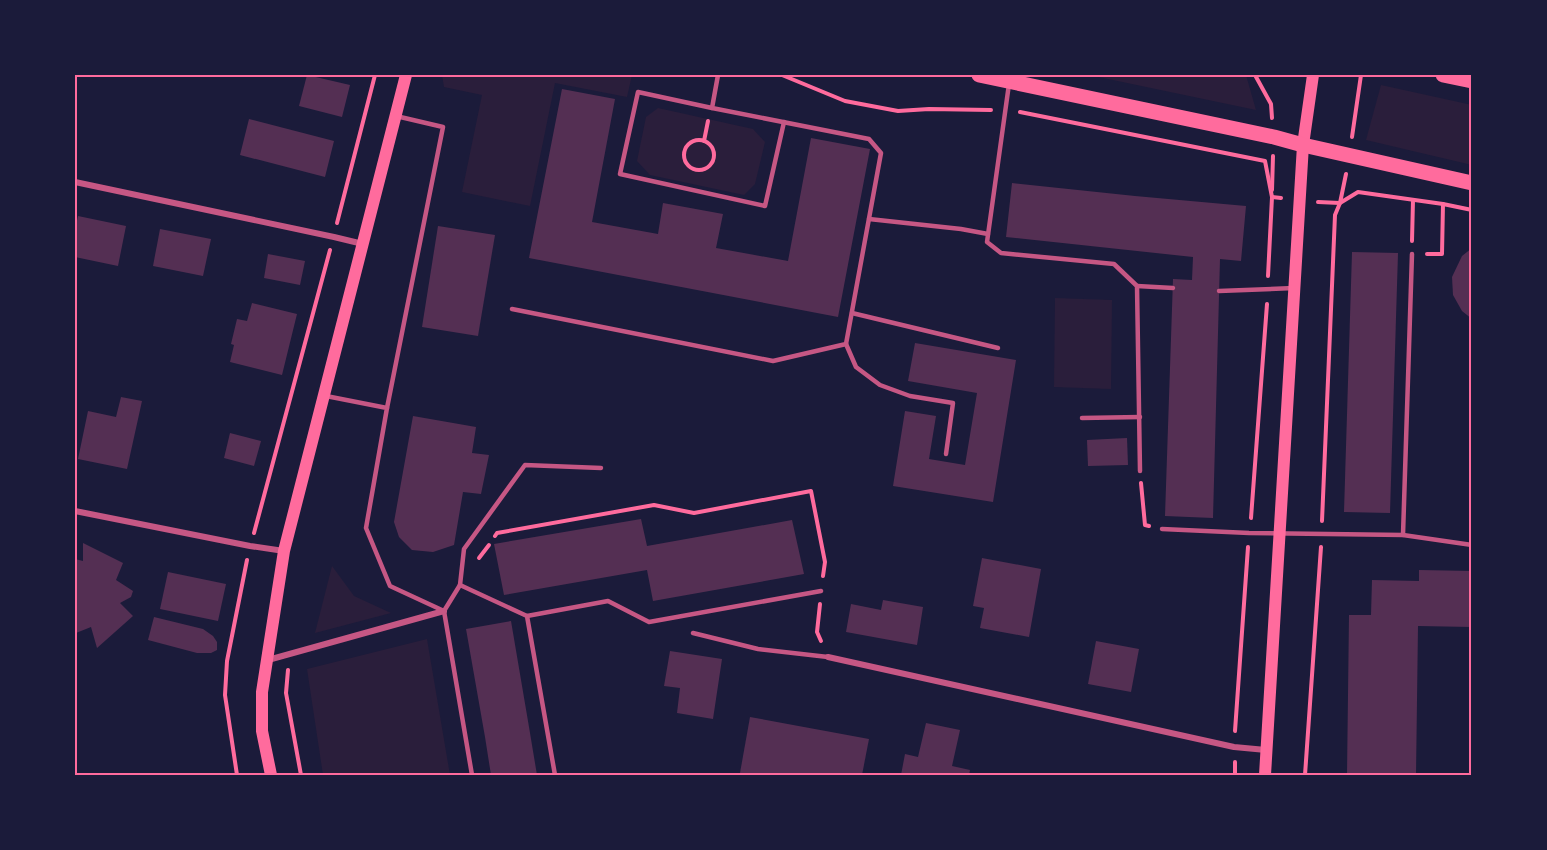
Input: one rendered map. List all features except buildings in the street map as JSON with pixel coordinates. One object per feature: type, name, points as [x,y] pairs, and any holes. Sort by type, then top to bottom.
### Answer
[{"type":"main road","points":[[271,775],[262,731],[262,692],[284,551],[406,75]]},
{"type":"main road","points":[[979,75],[1263,134],[1472,183]]},
{"type":"main road","points":[[1265,775],[1303,145],[1313,75]]},
{"type":"main road","points":[[1443,75],[1472,81]]},
{"type":"street","points":[[75,182],[363,244]]},
{"type":"street","points":[[75,512],[284,551]]},
{"type":"street","points":[[267,660],[444,611]]},
{"type":"street","points":[[828,657],[1234,747],[1267,750]]},
{"type":"lane","points":[[712,108],[718,75]]},
{"type":"lane","points":[[1009,81],[987,242],[1001,253],[1114,264],[1137,286],[1173,288]]},
{"type":"lane","points":[[784,122],[765,206],[620,174],[638,92],[869,139],[881,153],[846,344],[856,367],[880,385],[910,396],[953,403],[946,454]]},
{"type":"lane","points":[[396,116],[443,127],[387,408],[366,528],[390,586],[444,611]]},
{"type":"lane","points":[[869,219],[988,234]]},
{"type":"lane","points":[[1403,535],[1412,254]]},
{"type":"lane","points":[[1137,286],[1140,471]]},
{"type":"lane","points":[[1219,291],[1295,288]]},
{"type":"lane","points":[[512,309],[773,361],[846,344]]},
{"type":"lane","points":[[852,313],[998,348]]},
{"type":"lane","points":[[324,396],[387,408]]},
{"type":"lane","points":[[1082,418],[1140,417]]},
{"type":"lane","points":[[472,775],[444,611],[460,585],[464,549],[525,465],[601,468]]},
{"type":"lane","points":[[1162,529],[1280,534],[1403,535],[1472,544]]},
{"type":"lane","points":[[460,585],[527,616],[608,601],[649,622],[821,591]]},
{"type":"lane","points":[[527,616],[555,775]]},
{"type":"lane","points":[[693,633],[758,649],[828,657]]},
{"type":"path","points":[[237,775],[225,695],[227,661],[250,546],[375,75]]},
{"type":"path","points":[[782,75],[845,101],[898,111],[1006,110],[1265,161],[1272,197],[1268,288],[1234,747],[1235,775]]},
{"type":"path","points":[[698,140],[708,142],[715,155],[712,165],[699,171],[689,167],[684,153],[689,144],[698,140]]},
{"type":"path","points":[[1272,197],[1300,202],[1340,203],[1358,192],[1472,210]]},
{"type":"path","points":[[1413,200],[1412,254],[1442,254],[1443,204]]},
{"type":"path","points":[[1305,775],[1322,534],[1335,215],[1340,203]]},
{"type":"path","points":[[1140,471],[1145,525],[1162,529]]},
{"type":"path","points":[[462,564],[478,560],[497,533],[654,505],[694,513],[811,491],[825,562],[817,632],[828,657]]},
{"type":"path","points":[[289,654],[286,693],[301,775]]},
{"type":"shaded area","points":[[442,75],[632,75],[627,97],[555,83],[530,206],[462,192],[482,95],[444,87]]},
{"type":"shaded area","points":[[1089,75],[1246,75],[1256,110]]},
{"type":"shaded area","points":[[1381,85],[1472,105],[1472,165],[1366,140]]},
{"type":"shaded area","points":[[658,108],[753,129],[765,142],[755,184],[744,195],[650,175],[637,161],[646,117]]},
{"type":"shaded area","points":[[1055,298],[1112,300],[1111,389],[1054,387]]},
{"type":"shaded area","points":[[332,566],[354,596],[391,613],[315,633]]},
{"type":"shaded area","points":[[427,639],[450,775],[323,775],[307,669]]}]
